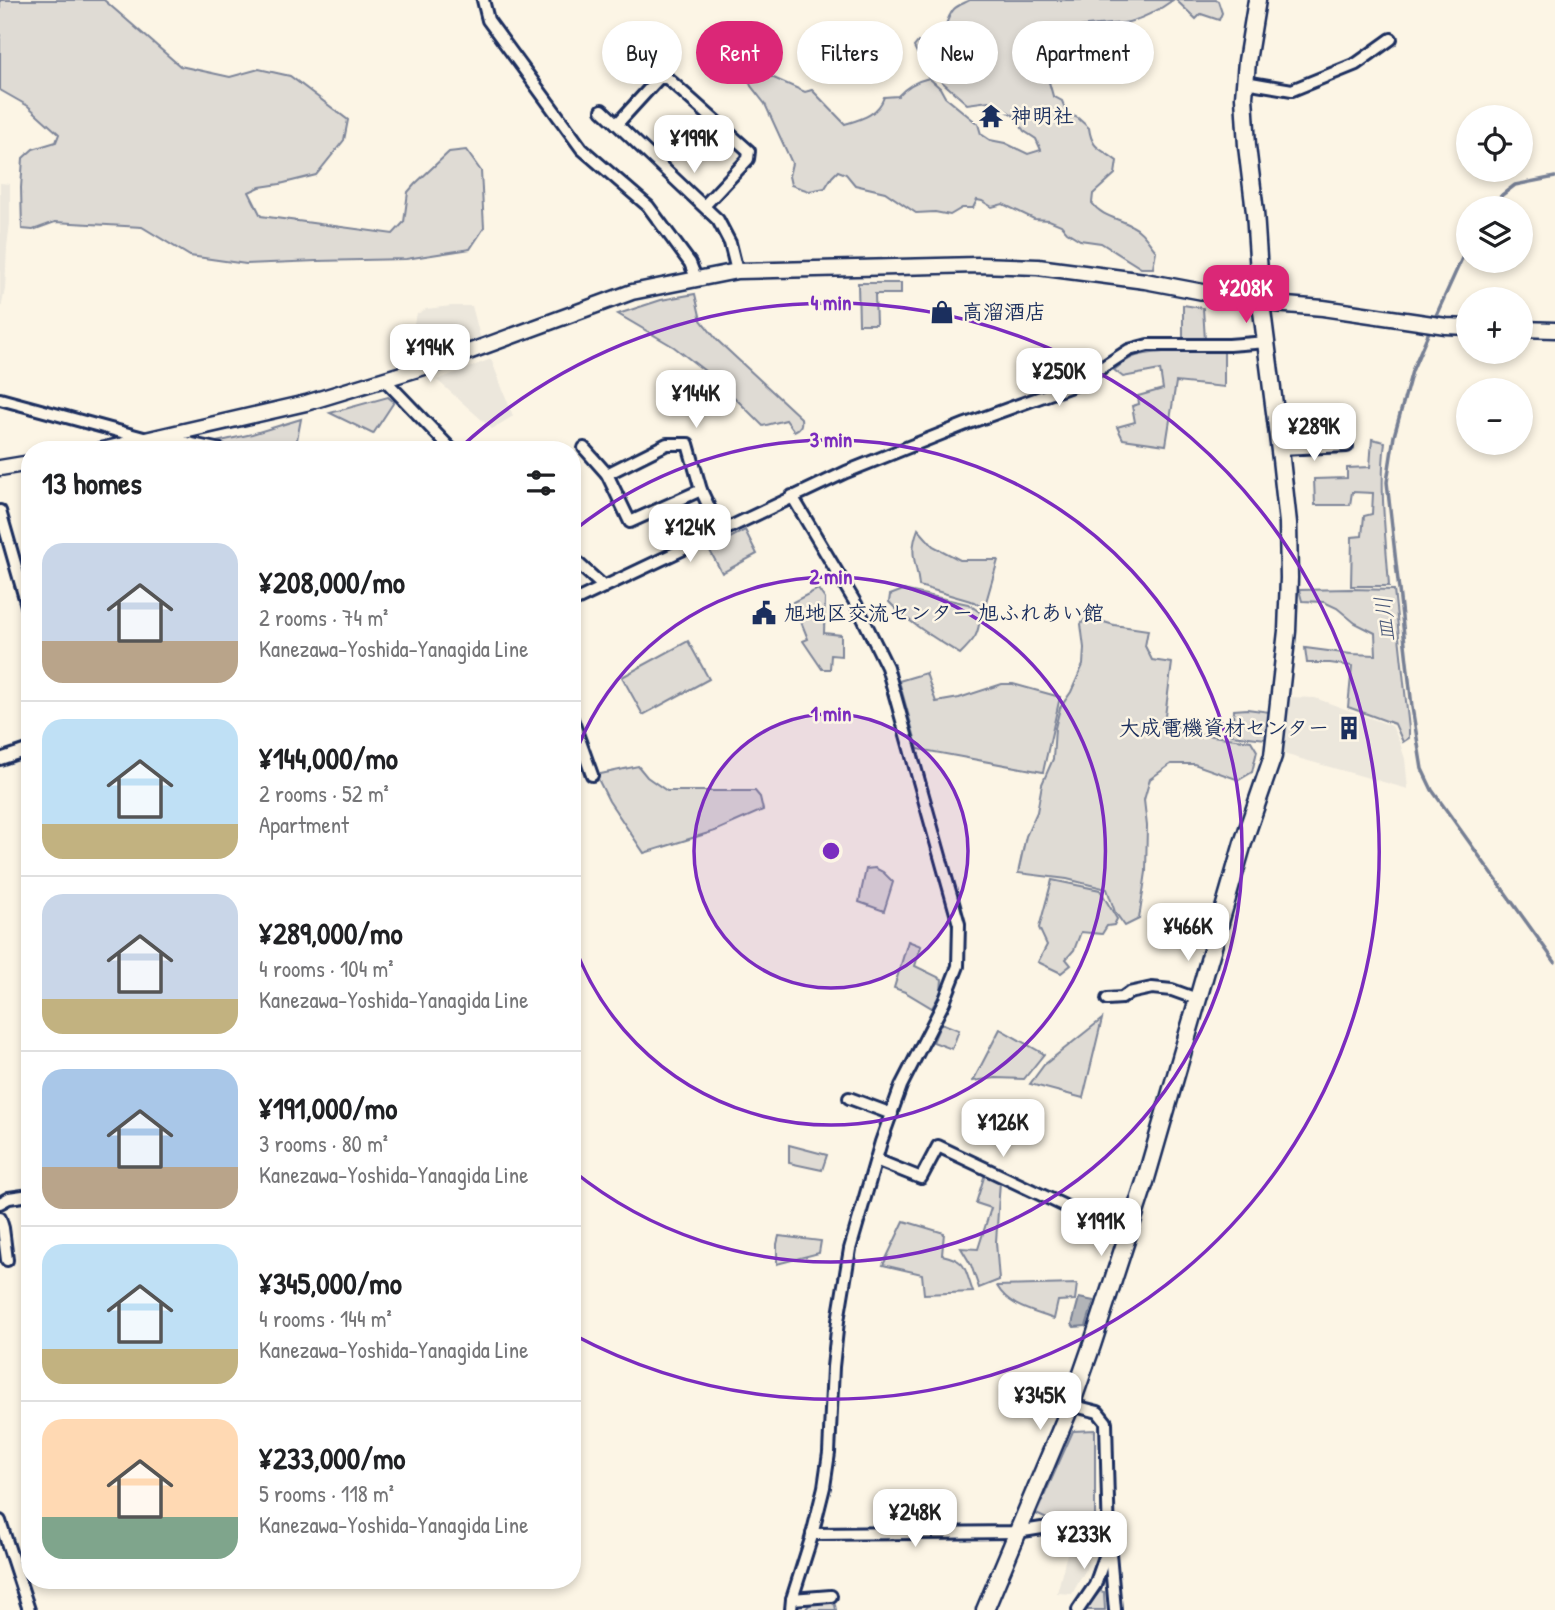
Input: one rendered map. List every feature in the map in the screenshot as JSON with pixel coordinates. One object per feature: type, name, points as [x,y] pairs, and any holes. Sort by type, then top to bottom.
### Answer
[{"type":"main road","points":[[985,1610],[1071,1405],[1145,1182],[1243,843],[1273,757],[1287,631],[1288,523],[1261,303],[1244,97],[1257,0]]},
{"type":"street","points":[[483,0],[488,20],[582,149],[648,205],[690,263],[696,278]]},
{"type":"street","points":[[1245,82],[1292,90],[1356,64],[1391,39]]},
{"type":"street","points":[[617,124],[660,78],[667,78],[749,151],[748,159],[704,206]]},
{"type":"street","points":[[602,110],[718,220],[730,243],[737,271]]},
{"type":"street","points":[[146,441],[386,380],[632,292],[737,271],[978,265],[1038,267],[1145,281],[1261,303],[1323,308],[1456,326]]},
{"type":"street","points":[[1533,329],[1555,330]]},
{"type":"street","points":[[581,598],[846,472],[1077,384],[1129,350],[1149,345],[1267,342]]},
{"type":"street","points":[[386,380],[444,441]]},
{"type":"street","points":[[0,399],[163,441]]},
{"type":"street","points":[[607,474],[667,444],[688,444],[701,490],[721,533]]},
{"type":"street","points":[[1280,449],[1347,446]]},
{"type":"street","points":[[584,448],[607,474],[629,522],[701,490]]},
{"type":"street","points":[[0,468],[21,464]]},
{"type":"street","points":[[792,496],[856,604],[887,667],[959,924],[958,966],[944,1002],[901,1086],[850,1249],[838,1321],[829,1453],[824,1487],[792,1605],[831,1596]]},
{"type":"street","points":[[0,511],[21,584]]},
{"type":"street","points":[[581,566],[604,587]]},
{"type":"street","points":[[581,744],[592,775]]},
{"type":"street","points":[[0,759],[21,752]]},
{"type":"street","points":[[1107,999],[1122,998],[1129,993],[1152,988],[1172,990],[1197,999]]},
{"type":"street","points":[[849,1098],[892,1114]]},
{"type":"street","points":[[876,1160],[921,1178],[938,1146],[1086,1216],[1128,1232]]},
{"type":"street","points":[[0,1203],[21,1196]]},
{"type":"street","points":[[0,1217],[7,1260]]},
{"type":"street","points":[[1071,1405],[1098,1412],[1107,1422],[1109,1537],[1115,1610]]},
{"type":"street","points":[[0,1521],[21,1585]]},
{"type":"street","points":[[812,1534],[1017,1532],[1064,1527],[1109,1537]]},
{"type":"street","points":[[1078,1610],[1095,1585],[1109,1537]]},
{"type":"street","points":[[22,1589],[29,1610]]},
{"type":"shaded area","points":[[0,0],[104,0],[180,66],[230,77],[259,69],[290,76],[348,120],[344,140],[316,175],[260,187],[249,192],[261,216],[393,234],[404,222],[408,192],[449,152],[466,150],[481,171],[484,228],[470,249],[406,259],[246,264],[190,256],[142,227],[55,222],[33,230],[22,229],[23,158],[33,149],[56,142],[59,134],[28,106],[0,90]]},
{"type":"shaded area","points":[[970,0],[1173,0],[1132,21],[1012,21],[1012,84],[1050,84],[1053,96],[1062,101],[1067,113],[1089,128],[1095,145],[1117,161],[1115,174],[1093,194],[1092,203],[1100,211],[1136,228],[1142,234],[1156,251],[1153,268],[1141,268],[1101,243],[1080,240],[1061,225],[1049,220],[1034,219],[1003,204],[992,207],[977,200],[973,208],[962,208],[950,215],[935,212],[916,213],[885,192],[855,185],[846,174],[838,171],[825,188],[809,191],[791,185],[789,176],[792,163],[765,104],[750,84],[783,82],[805,92],[812,90],[845,124],[863,118],[878,108],[884,97],[898,96],[912,84],[936,84],[945,97],[978,124],[981,134],[990,140],[1005,143],[1028,154],[1041,150],[1036,139],[1024,131],[1013,115],[989,101],[967,104],[944,84],[998,84],[998,21],[947,21],[956,8]]},
{"type":"shaded area","points":[[1176,0],[1216,0],[1222,13],[1219,20],[1201,14],[1196,19]]},
{"type":"shaded area","points":[[0,183],[10,184],[10,223],[5,289],[0,314]]},
{"type":"shaded area","points":[[858,283],[901,283],[901,294],[875,294],[876,324],[859,324]]},
{"type":"shaded area","points":[[695,294],[701,320],[717,340],[801,418],[798,429],[794,431],[786,420],[763,426],[726,389],[674,347],[618,314],[661,300]]},
{"type":"shaded area","points":[[1183,305],[1203,308],[1205,340],[1183,339]]},
{"type":"shaded area","points":[[472,306],[481,340],[406,366],[403,353],[417,314],[426,309]]},
{"type":"shaded area","points":[[1163,352],[1224,352],[1224,387],[1176,382],[1166,445],[1123,439],[1117,427],[1135,422],[1132,406],[1139,404],[1138,396],[1163,389],[1160,370],[1123,377],[1114,370],[1137,356]]},
{"type":"shaded area","points":[[491,359],[513,416],[492,429],[437,380]]},
{"type":"shaded area","points":[[388,397],[394,402],[373,434],[330,413]]},
{"type":"shaded area","points":[[301,419],[297,441],[221,441]]},
{"type":"shaded area","points":[[1372,439],[1385,442],[1383,496],[1389,586],[1351,586],[1352,537],[1362,536],[1364,516],[1372,514],[1373,493],[1352,492],[1350,505],[1315,505],[1314,479],[1347,478],[1347,468],[1370,467]]},
{"type":"shaded area","points":[[918,529],[933,546],[960,560],[998,560],[984,609],[974,602],[919,586],[913,552]]},
{"type":"shaded area","points":[[745,530],[757,554],[722,573],[709,549]]},
{"type":"shaded area","points":[[818,589],[825,599],[824,633],[841,635],[841,656],[831,655],[830,669],[822,669],[803,641],[808,639],[793,602]]},
{"type":"shaded area","points":[[903,590],[968,604],[981,613],[973,640],[960,654],[914,624],[889,602],[890,595]]},
{"type":"shaded area","points":[[1299,590],[1394,590],[1409,729],[1409,738],[1403,742],[1395,724],[1348,707],[1352,666],[1307,663],[1305,648],[1376,655],[1375,633],[1324,602],[1302,601]]},
{"type":"shaded area","points":[[1087,617],[1114,625],[1148,630],[1145,646],[1152,660],[1172,663],[1165,716],[1182,732],[1251,741],[1257,751],[1252,772],[1239,780],[1194,764],[1171,764],[1150,779],[1144,800],[1147,826],[1146,872],[1139,919],[1125,926],[1115,912],[1107,889],[1067,879],[1018,873],[1026,836],[1037,812],[1042,784],[1053,759],[1055,728],[1060,708],[1071,692],[1083,665],[1081,624]]},
{"type":"shaded area","points":[[688,641],[709,679],[643,715],[622,677]]},
{"type":"shaded area","points":[[926,673],[936,702],[959,698],[1002,684],[1013,684],[1060,697],[1043,772],[918,749],[899,681]]},
{"type":"shaded area","points":[[1288,697],[1315,698],[1392,726],[1405,759],[1408,789],[1280,753]]},
{"type":"shaded area","points":[[1234,710],[1270,712],[1266,739],[1231,735]]},
{"type":"shaded area","points":[[638,766],[647,777],[667,791],[755,791],[760,797],[763,810],[715,831],[644,853],[609,801],[596,775]]},
{"type":"shaded area","points":[[875,868],[893,882],[884,911],[859,902],[866,869]]},
{"type":"shaded area","points":[[1052,880],[1100,890],[1117,919],[1114,925],[1107,926],[1102,934],[1081,932],[1074,950],[1066,959],[1071,965],[1061,973],[1038,962],[1047,945],[1039,928]]},
{"type":"shaded area","points":[[908,941],[921,946],[915,966],[942,979],[941,992],[932,1008],[894,988]]},
{"type":"shaded area","points":[[1102,1019],[1083,1098],[1030,1084],[1044,1065]]},
{"type":"shaded area","points":[[941,1023],[959,1030],[952,1049],[933,1042]]},
{"type":"shaded area","points":[[1000,1029],[1044,1054],[1024,1079],[973,1081]]},
{"type":"shaded area","points":[[789,1145],[827,1155],[822,1170],[789,1163]]},
{"type":"shaded area","points":[[985,1174],[1000,1181],[996,1242],[999,1280],[979,1288],[971,1265],[961,1248],[978,1249],[991,1208],[976,1203]]},
{"type":"shaded area","points":[[904,1221],[944,1233],[942,1255],[961,1263],[973,1292],[924,1294],[922,1274],[883,1265]]},
{"type":"shaded area","points":[[779,1236],[821,1241],[819,1253],[777,1264]]},
{"type":"shaded area","points":[[1077,1284],[1075,1300],[1058,1301],[1054,1319],[1015,1304],[997,1286]]},
{"type":"shaded area","points":[[1079,1298],[1094,1301],[1086,1326],[1074,1327],[1072,1324]]},
{"type":"shaded area","points":[[1095,1430],[1095,1520],[1049,1520],[1036,1514],[1073,1431]]},
{"type":"shaded area","points":[[1071,1538],[1093,1543],[1085,1571],[1072,1594],[1057,1593]]},
{"type":"shaded area","points":[[1100,1591],[1104,1592],[1105,1610],[1084,1610]]},
{"type":"shaded area","points":[[829,1601],[835,1605],[836,1610],[805,1610],[810,1604]]},
{"type":"waterway","name":"皿川","points":[[1501,196],[1515,185],[1555,177]]},
{"type":"waterway","name":"皿川","points":[[1434,320],[1456,271]]},
{"type":"waterway","name":"皿川","points":[[1431,327],[1412,371],[1394,436],[1387,482],[1412,707],[1422,769],[1432,790],[1555,962]]},
{"type":"place","name":"神明社","points":[[991,116]]},
{"type":"place","name":"高溜酒店","points":[[942,312]]},
{"type":"place","name":"旭地区交流センター 旭ふれあい館","points":[[764,613]]},
{"type":"place","name":"大成電機資材センター","points":[[1349,728]]}]
